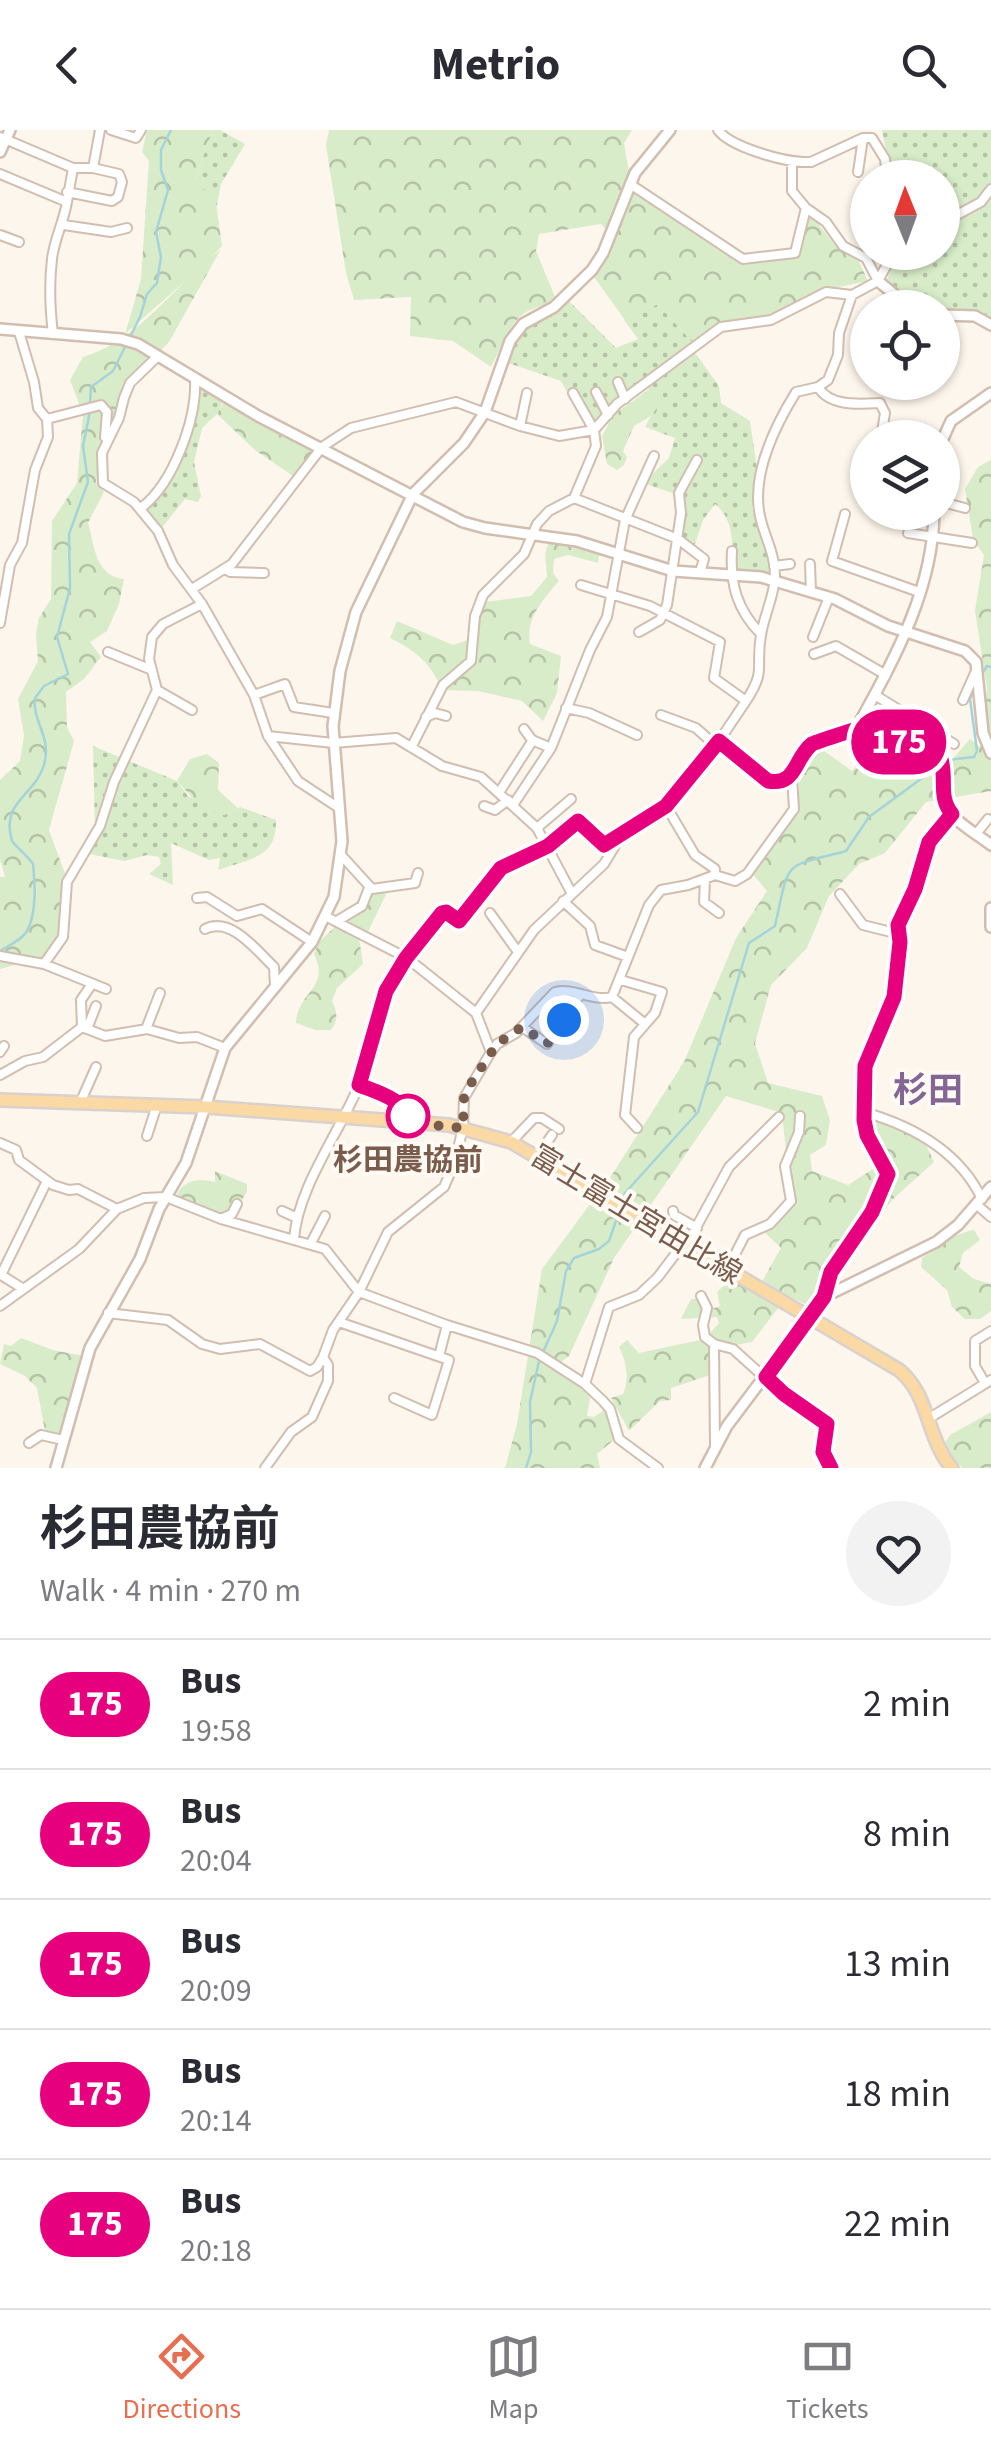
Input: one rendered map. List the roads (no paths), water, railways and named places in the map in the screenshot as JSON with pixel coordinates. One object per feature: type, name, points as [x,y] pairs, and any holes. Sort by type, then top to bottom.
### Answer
[{"type":"main road","name":"富士富士宮由比線","points":[[0,1100],[206,1107],[410,1123],[463,1128],[511,1142],[906,1376],[919,1394],[935,1444],[952,1468]]},
{"type":"street","points":[[93,168],[100,130]]},
{"type":"street","points":[[110,130],[136,138],[141,130]]},
{"type":"street","points":[[332,919],[342,856],[334,713],[356,612],[413,494],[464,442],[485,412],[510,341],[523,324],[554,307],[592,270],[603,253],[630,184],[670,130]]},
{"type":"street","points":[[718,130],[734,144],[792,161],[812,162],[863,138],[872,138],[883,160]]},
{"type":"street","points":[[0,152],[5,136],[73,168],[119,174],[122,182],[118,197],[112,201],[67,197],[0,174]]},
{"type":"street","points":[[860,160],[863,138]]},
{"type":"street","points":[[792,161],[792,191],[806,208],[826,222],[843,246],[866,258],[878,282],[888,290]]},
{"type":"street","points":[[53,334],[52,255],[64,224],[73,168]]},
{"type":"street","points":[[630,184],[743,259],[796,253],[806,208]]},
{"type":"street","points":[[960,213],[980,202],[991,189]]},
{"type":"street","points":[[64,224],[111,232],[127,228]]},
{"type":"street","points":[[0,235],[19,242]]},
{"type":"street","points":[[862,290],[878,282],[884,270]]},
{"type":"street","points":[[192,589],[226,569],[322,446],[350,428],[456,402],[558,436],[594,430],[624,399],[721,327],[771,320],[826,292],[850,295]]},
{"type":"street","points":[[294,1239],[296,1217],[312,1170],[345,1118],[359,1085],[386,991],[442,913],[459,921],[501,868],[548,846],[578,821],[604,845],[666,806],[746,700],[761,673],[761,634],[775,580],[758,499],[763,470],[774,433],[796,392],[818,387],[828,380],[850,301]]},
{"type":"street","points":[[960,316],[976,316],[991,325]]},
{"type":"street","points":[[1,332],[121,339],[138,344],[258,416],[474,525],[532,533],[620,553],[673,571],[731,572],[775,580],[966,651],[976,662],[983,733],[991,754]]},
{"type":"street","points":[[0,623],[10,565],[22,543],[35,470],[46,449],[46,419],[38,408],[19,332]]},
{"type":"street","points":[[104,444],[119,418],[130,383],[158,356]]},
{"type":"street","points":[[142,508],[155,497],[180,454],[196,398],[195,379]]},
{"type":"street","points":[[618,382],[624,399]]},
{"type":"street","points":[[818,387],[825,397],[852,404],[880,403],[884,420]]},
{"type":"street","points":[[412,746],[442,686],[471,662],[478,605],[484,595],[524,554],[532,533],[549,511],[574,498],[596,446],[594,430],[573,392]]},
{"type":"street","points":[[596,392],[608,414]]},
{"type":"street","points":[[520,426],[527,393]]},
{"type":"street","points":[[953,420],[991,393]]},
{"type":"street","points":[[46,419],[96,406],[107,412],[100,460],[103,483],[142,508],[173,566],[202,604],[254,695],[268,736],[298,780],[339,808]]},
{"type":"street","points":[[484,806],[495,810],[510,802],[551,748],[608,617],[625,520],[654,456]]},
{"type":"street","points":[[639,632],[660,620],[678,539],[678,493],[697,460]]},
{"type":"street","points":[[574,498],[678,539],[704,559]]},
{"type":"street","points":[[960,507],[965,508]]},
{"type":"street","points":[[832,561],[845,514]]},
{"type":"street","points":[[856,729],[908,632],[934,530]]},
{"type":"street","points":[[908,534],[972,543]]},
{"type":"street","points":[[700,572],[710,545]]},
{"type":"street","points":[[732,551],[731,572],[741,610],[761,634]]},
{"type":"street","points":[[811,592],[814,562],[832,561],[919,592]]},
{"type":"street","points":[[774,566],[790,564]]},
{"type":"street","points":[[226,569],[264,573]]},
{"type":"street","points":[[580,585],[650,606],[720,642],[714,678],[746,700]]},
{"type":"street","points":[[813,638],[829,597]]},
{"type":"street","points":[[44,964],[63,936],[67,882],[100,826],[114,782],[157,690],[149,644],[152,637],[163,624],[202,604]]},
{"type":"street","points":[[814,654],[836,646],[886,676]]},
{"type":"street","points":[[108,652],[152,670]]},
{"type":"street","points":[[977,682],[991,691]]},
{"type":"street","points":[[963,700],[977,682]]},
{"type":"street","points":[[254,695],[285,684],[294,706],[334,713]]},
{"type":"street","points":[[157,690],[192,710]]},
{"type":"street","points":[[875,696],[954,744]]},
{"type":"street","points":[[566,708],[589,712],[636,735]]},
{"type":"street","points":[[662,715],[696,728],[768,781],[792,777]]},
{"type":"street","points":[[426,717],[446,716]]},
{"type":"street","points":[[524,729],[533,740],[551,748]]},
{"type":"street","points":[[612,997],[649,904],[661,890],[715,875],[735,881],[747,874],[794,809],[792,777],[811,745],[856,729],[890,737],[942,762],[942,797],[952,814],[991,846]]},
{"type":"street","points":[[268,736],[333,743],[396,738],[432,761],[482,777],[537,828],[571,892]]},
{"type":"street","points":[[500,790],[533,740]]},
{"type":"street","points":[[537,828],[571,799]]},
{"type":"street","points":[[666,806],[696,855],[715,869],[715,875]]},
{"type":"street","points":[[704,1468],[715,1446],[824,1297],[831,1272],[872,1212],[888,1174],[867,1135],[865,1066],[894,997],[898,925],[915,889],[924,852],[952,814]]},
{"type":"street","points":[[976,834],[988,819]]},
{"type":"street","points":[[476,1014],[518,952],[563,900],[604,864],[624,831]]},
{"type":"street","points":[[342,856],[369,888]]},
{"type":"street","points":[[369,888],[415,883],[418,873]]},
{"type":"street","points":[[705,879],[704,902],[719,913]]},
{"type":"street","points":[[56,1468],[90,1348],[140,1259],[166,1197],[194,1145],[225,1048],[332,919],[362,906],[369,888]]},
{"type":"street","points":[[840,894],[863,925],[899,934]]},
{"type":"street","points":[[197,898],[207,897],[237,916],[262,909],[312,942]]},
{"type":"street","points":[[563,900],[590,926],[595,945],[628,957]]},
{"type":"street","points":[[991,908],[991,927]]},
{"type":"street","points":[[490,913],[518,952]]},
{"type":"street","points":[[332,919],[406,958],[476,1014],[491,1052]]},
{"type":"street","points":[[204,928],[222,925],[253,946],[274,967],[275,988]]},
{"type":"street","points":[[0,956],[44,964],[106,989]]},
{"type":"street","points":[[620,980],[662,992],[659,1006],[634,1038],[625,1116],[637,1128]]},
{"type":"street","points":[[85,1028],[81,1000],[92,984]]},
{"type":"street","points":[[108,1314],[168,1320],[202,1344],[220,1349],[260,1344],[310,1370],[317,1368],[388,1232],[444,1187],[456,1162],[464,1098],[491,1052],[562,990],[590,999],[612,997],[644,1023]]},
{"type":"street","points":[[146,1029],[160,993]]},
{"type":"street","points":[[522,1027],[547,1044],[580,995]]},
{"type":"street","points":[[0,1074],[26,1061],[43,1058],[85,1028],[96,1006]]},
{"type":"street","points":[[85,1028],[106,1036],[146,1029],[179,1038],[197,1037],[225,1048]]},
{"type":"street","points":[[80,1103],[96,1067]]},
{"type":"street","points":[[359,1085],[399,1103],[410,1123]]},
{"type":"street","points":[[148,1136],[158,1105]]},
{"type":"street","points":[[864,1112],[930,1139],[964,1170],[979,1202],[991,1216]]},
{"type":"street","points":[[727,1270],[746,1235],[770,1224],[791,1201],[784,1166],[799,1132],[800,1116]]},
{"type":"street","points":[[585,1384],[609,1307],[639,1295],[658,1277],[696,1228],[736,1158],[779,1117]]},
{"type":"street","points":[[511,1142],[534,1118],[542,1118],[555,1132],[538,1156]]},
{"type":"street","points":[[0,1144],[16,1150],[19,1160],[47,1181],[69,1190],[78,1189],[117,1209]]},
{"type":"street","points":[[22,1288],[1,1274],[47,1181]]},
{"type":"street","points":[[824,1297],[936,1242],[991,1187]]},
{"type":"street","points":[[292,1192],[304,1197]]},
{"type":"street","points":[[0,1306],[79,1249],[117,1209],[144,1198],[166,1197],[221,1220],[311,1244],[324,1251],[360,1292],[447,1325],[538,1353],[585,1384],[610,1409],[619,1440],[658,1468]]},
{"type":"street","points":[[221,1220],[232,1214],[237,1204]]},
{"type":"street","points":[[282,1211],[296,1217]]},
{"type":"street","points":[[673,1211],[696,1228]]},
{"type":"street","points":[[311,1244],[325,1216]]},
{"type":"street","points":[[668,1225],[686,1243]]},
{"type":"street","points":[[700,1296],[707,1308],[705,1336],[714,1344],[733,1349],[784,1394],[827,1424],[823,1452],[831,1468]]},
{"type":"street","points":[[339,1322],[449,1360],[432,1415],[394,1398]]},
{"type":"street","points":[[439,1356],[447,1325]]},
{"type":"street","points":[[928,1419],[988,1381],[975,1366],[975,1340],[991,1330]]},
{"type":"street","points":[[714,1344],[715,1446]]},
{"type":"street","points":[[265,1468],[291,1432],[312,1417],[328,1381],[328,1365],[323,1356]]},
{"type":"street","points":[[29,1443],[40,1434],[63,1440]]},
{"type":"waterway","points":[[90,403],[91,387],[113,371],[147,294],[157,283],[161,257],[156,232],[168,190],[161,170],[161,150],[171,130]]},
{"type":"waterway","points":[[0,951],[24,934],[32,915],[33,864],[12,841],[11,817],[44,765],[46,746],[35,698],[44,686],[68,674],[57,637],[70,588],[69,534],[88,482],[83,446],[90,411]]},
{"type":"waterway","points":[[982,674],[987,666],[991,667]]},
{"type":"waterway","points":[[947,760],[974,757],[977,751],[970,699],[976,685]]},
{"type":"waterway","points":[[621,1204],[625,1193],[698,1112],[749,943],[775,926],[783,888],[792,870],[810,860],[846,851],[869,817],[940,765]]},
{"type":"waterway","points":[[526,1468],[531,1452],[530,1402],[539,1361],[557,1321],[566,1271],[574,1258],[609,1241],[619,1212]]},
{"type":"place","name":"杉田農協前","points":[[408,1116]]},
{"type":"district","name":"杉田","points":[[928,1091]]}]
